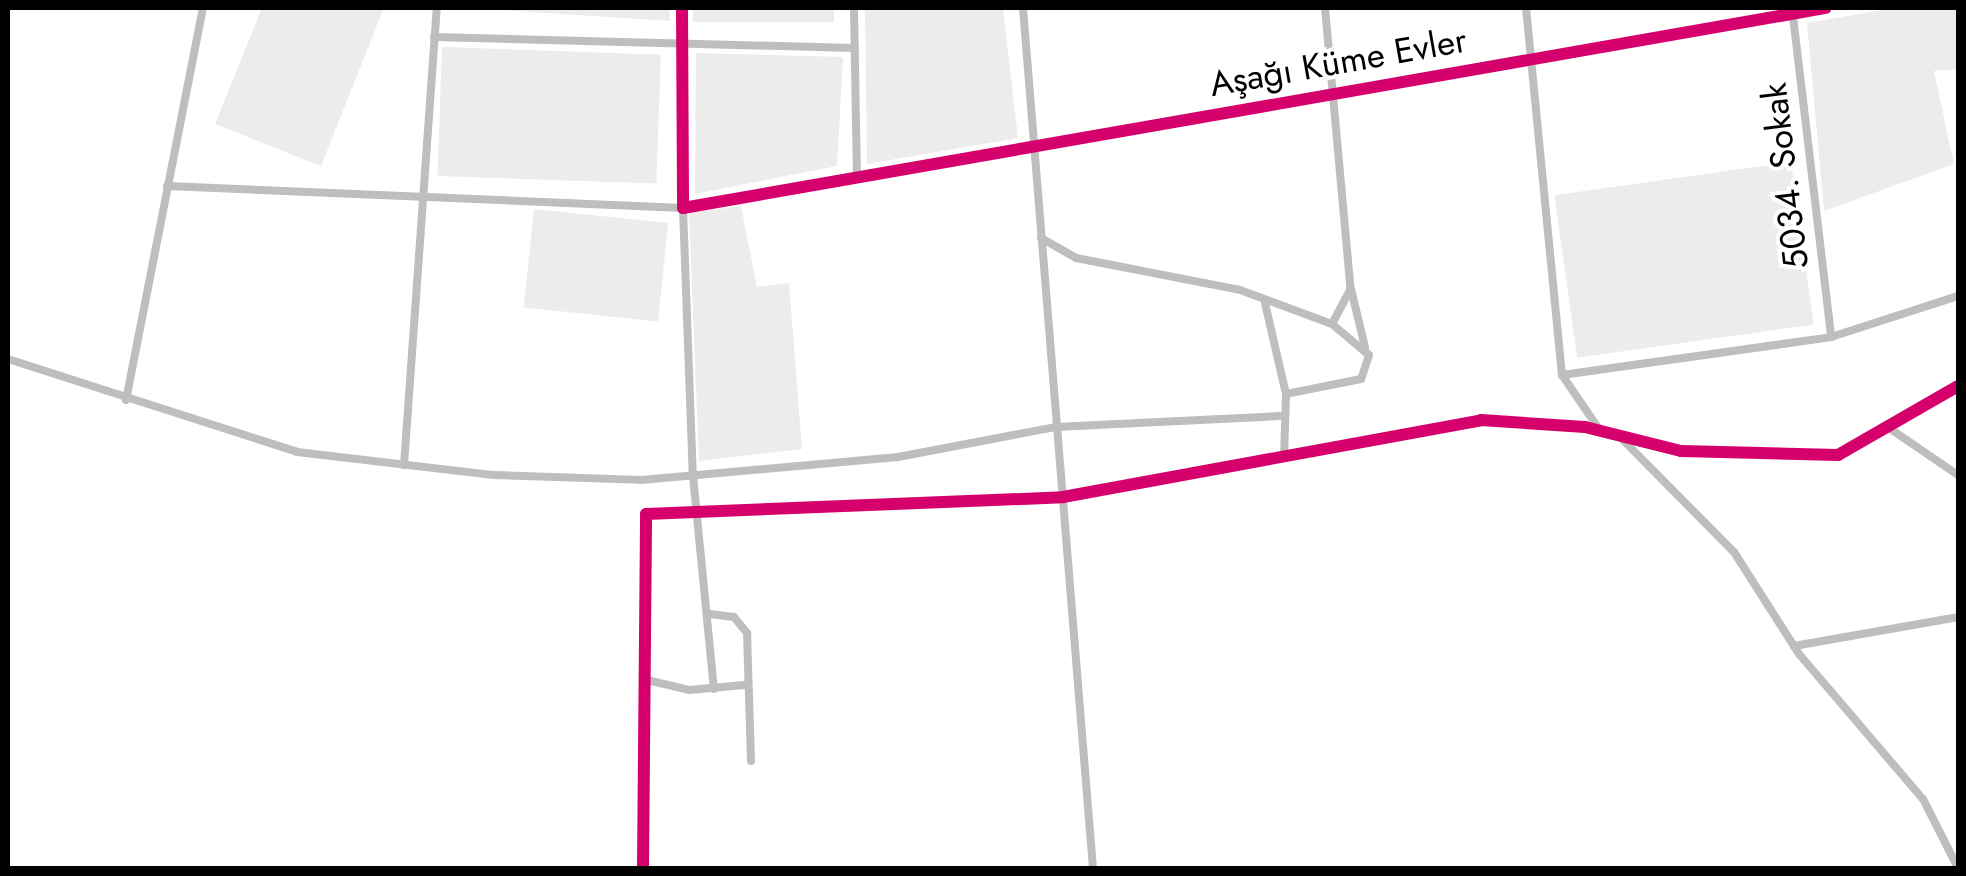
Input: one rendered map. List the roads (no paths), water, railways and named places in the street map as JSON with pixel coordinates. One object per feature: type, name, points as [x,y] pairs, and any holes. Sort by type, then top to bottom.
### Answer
[{"type":"street","points":[[126,400],[203,8]]},
{"type":"street","points":[[404,464],[436,8]]},
{"type":"street","points":[[682,8],[693,476],[703,512],[714,689]]},
{"type":"street","points":[[854,8],[857,177]]},
{"type":"street","points":[[1023,8],[1093,868]]},
{"type":"street","points":[[1286,394],[1366,376],[1364,346],[1350,285],[1326,8]]},
{"type":"street","points":[[1526,8],[1562,375],[1601,432]]},
{"type":"street","name":"Aşağı Küme Evler","points":[[166,186],[684,208],[1793,10],[1826,8]]},
{"type":"street","name":"5034. Sokak","points":[[1793,10],[1831,338]]},
{"type":"street","points":[[434,37],[855,48]]},
{"type":"street","points":[[1041,238],[1076,258],[1226,286],[1332,324],[1364,346]]},
{"type":"street","points":[[1332,324],[1350,285]]},
{"type":"street","points":[[1562,375],[1831,338],[1958,296]]},
{"type":"street","points":[[1265,303],[1286,394],[1279,416],[1284,457]]},
{"type":"street","points":[[8,359],[297,452],[404,464],[693,476],[898,457],[1056,427],[1279,416]]},
{"type":"street","points":[[643,867],[646,514],[1062,497],[1481,420],[1601,432],[1681,451],[1838,455],[1958,386]]},
{"type":"street","points":[[1890,428],[1958,475]]},
{"type":"street","points":[[1624,440],[1734,552],[1794,646],[1923,799],[1958,868]]},
{"type":"street","points":[[710,614],[746,629],[745,684],[751,761]]},
{"type":"street","points":[[1794,646],[1958,617]]},
{"type":"street","points":[[647,680],[714,689],[745,684]]}]
